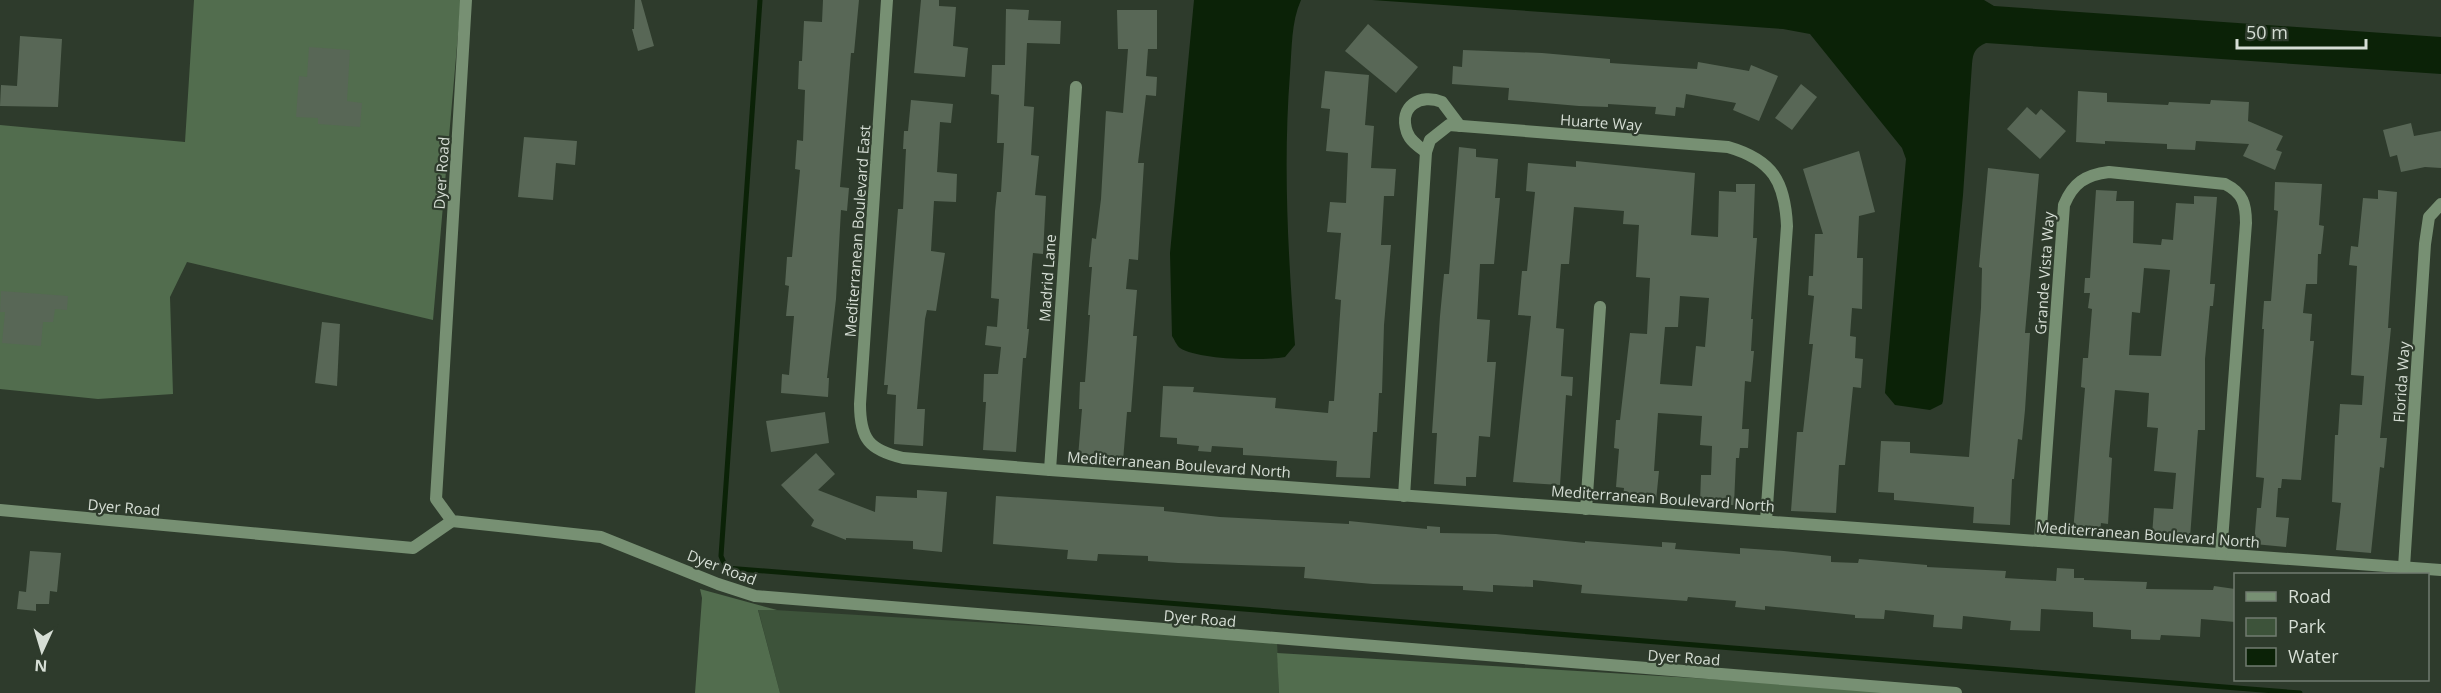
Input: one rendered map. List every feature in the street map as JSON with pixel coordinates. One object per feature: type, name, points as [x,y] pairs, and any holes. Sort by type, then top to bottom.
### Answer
[{"type":"street","name":"Dyer Road","points":[[452,521],[436,500],[466,0]]},
{"type":"street","name":"Mediterranean Boulevard East","points":[[884,453],[868,441],[860,424],[887,0]]},
{"type":"street","name":"Madrid Lane","points":[[1050,470],[1076,87]]},
{"type":"street","points":[[1404,496],[1426,152],[1410,138],[1406,131],[1406,119],[1414,102],[1422,98],[1442,102],[1460,126]]},
{"type":"street","name":"Huarte Way","points":[[1426,152],[1430,140],[1449,125],[1728,147],[1744,152],[1769,167],[1780,182],[1786,203],[1787,226],[1766,520]]},
{"type":"street","name":"Grande Vista Way","points":[[2040,541],[2064,206],[2069,192],[2080,180],[2092,174],[2109,172],[2224,184],[2235,189],[2244,199],[2246,223],[2221,554]]},
{"type":"street","name":"Florida Way","points":[[2404,567],[2425,244],[2430,217],[2441,204]]},
{"type":"street","points":[[1586,509],[1600,307]]},
{"type":"street","name":"Mediterranean Boulevard North","points":[[884,453],[903,458],[1050,470],[2441,570]]},
{"type":"street","name":"Dyer Road","points":[[0,510],[413,549],[452,521],[601,537],[718,584],[755,596],[1956,693]]},
{"type":"green space","points":[[758,609],[1277,640],[1279,693],[780,693]]},
{"type":"shaded area","points":[[194,0],[461,0],[433,320],[187,262],[170,297],[173,394],[98,399],[0,389],[0,125],[185,142]]},
{"type":"shaded area","points":[[700,589],[777,610],[758,610],[780,693],[695,693],[702,598]]},
{"type":"shaded area","points":[[1277,653],[1943,693],[1279,693]]},
{"type":"water","points":[[1194,0],[1301,0],[1292,36],[1287,141],[1288,243],[1295,345],[1285,357],[1247,359],[1201,355],[1180,348],[1172,336],[1170,253]]},
{"type":"water","points":[[1372,0],[1984,0],[1994,6],[2441,37],[2441,74],[1986,43],[1979,47],[1974,53],[1972,64],[1963,195],[1943,401],[1942,404],[1930,410],[1895,405],[1885,393],[1906,159],[1902,148],[1810,34],[1783,29]]},
{"type":"building","points":[[635,0],[641,0],[654,46],[638,51],[632,29],[634,29]]},
{"type":"building","points":[[823,0],[859,0],[854,53],[851,53],[840,187],[849,188],[847,211],[841,210],[836,299],[827,378],[829,378],[828,397],[781,393],[782,374],[789,375],[794,316],[786,316],[789,286],[785,285],[787,257],[792,257],[800,170],[795,169],[797,140],[803,141],[805,90],[798,89],[799,61],[802,61],[804,21],[822,22]]},
{"type":"building","points":[[921,0],[939,0],[939,6],[956,7],[953,46],[968,48],[965,77],[914,73]]},
{"type":"building","points":[[1006,9],[1029,10],[1028,20],[1061,21],[1060,44],[1027,43],[1024,106],[1034,107],[1031,155],[1039,156],[1035,195],[1046,196],[1043,254],[1033,253],[1027,329],[1029,329],[1026,358],[1023,358],[1016,452],[983,450],[986,402],[983,402],[984,374],[998,374],[1001,347],[985,345],[987,326],[997,327],[999,299],[991,298],[995,211],[997,192],[1001,192],[1004,143],[997,143],[999,95],[991,94],[992,65],[1005,65]]},
{"type":"building","points":[[1117,10],[1157,10],[1157,49],[1148,49],[1146,76],[1157,77],[1156,96],[1146,95],[1138,163],[1144,163],[1138,260],[1129,259],[1126,289],[1137,290],[1133,336],[1137,336],[1131,412],[1127,412],[1123,461],[1078,457],[1082,409],[1079,409],[1080,382],[1085,382],[1090,315],[1088,315],[1092,267],[1089,267],[1092,238],[1096,239],[1101,199],[1106,111],[1123,113],[1128,49],[1118,49]]},
{"type":"building","points":[[1368,24],[1418,67],[1396,93],[1345,51]]},
{"type":"building","points":[[20,36],[62,39],[58,107],[0,106],[1,85],[17,86]]},
{"type":"building","points":[[309,47],[350,50],[347,101],[362,103],[360,127],[318,124],[318,118],[296,117],[299,76],[307,77]]},
{"type":"building","points":[[1463,50],[1542,53],[1610,59],[1610,63],[1697,69],[1698,62],[1749,71],[1751,65],[1778,76],[1759,121],[1733,110],[1736,103],[1686,94],[1684,108],[1676,107],[1675,116],[1655,114],[1656,107],[1608,104],[1608,107],[1579,106],[1508,100],[1509,88],[1452,84],[1453,66],[1462,67]]},
{"type":"building","points":[[1325,71],[1369,75],[1365,125],[1374,126],[1371,168],[1396,169],[1394,196],[1384,196],[1381,245],[1391,245],[1384,325],[1382,393],[1379,393],[1377,432],[1373,432],[1370,478],[1336,477],[1337,461],[1243,455],[1243,448],[1212,446],[1211,452],[1198,451],[1199,446],[1177,444],[1177,438],[1160,437],[1163,386],[1194,387],[1193,392],[1276,398],[1275,408],[1328,413],[1329,401],[1334,401],[1341,300],[1335,299],[1341,233],[1327,232],[1330,202],[1346,203],[1348,153],[1326,151],[1330,109],[1321,108]]},
{"type":"building","points":[[1801,84],[1817,97],[1792,130],[1775,118]]},
{"type":"building","points":[[2078,91],[2107,93],[2107,102],[2168,105],[2169,102],[2210,104],[2211,100],[2249,102],[2248,121],[2283,136],[2276,150],[2282,152],[2275,170],[2243,156],[2249,144],[2196,141],[2195,150],[2167,149],[2167,144],[2076,142]]},
{"type":"building","points":[[911,100],[953,104],[951,123],[940,122],[937,172],[957,174],[956,202],[934,201],[931,251],[945,253],[936,311],[927,310],[925,319],[917,409],[925,409],[923,446],[894,444],[896,395],[887,394],[888,385],[884,385],[898,209],[903,209],[906,149],[903,149],[904,131],[908,131]]},
{"type":"building","points":[[2027,107],[2036,115],[2041,109],[2066,131],[2040,159],[2007,129]]},
{"type":"building","points":[[2411,123],[2414,136],[2441,131],[2441,168],[2425,167],[2401,172],[2397,155],[2390,157],[2383,130]]},
{"type":"building","points":[[524,137],[577,141],[575,165],[556,163],[553,200],[518,197]]},
{"type":"building","points":[[1459,147],[1476,149],[1476,157],[1498,159],[1495,198],[1500,198],[1494,264],[1480,264],[1477,319],[1490,320],[1487,362],[1496,362],[1490,437],[1479,436],[1476,477],[1466,477],[1466,486],[1434,484],[1437,433],[1432,433],[1440,316],[1444,274],[1449,274]]},
{"type":"building","points":[[1859,151],[1875,212],[1859,216],[1857,258],[1863,258],[1862,309],[1852,308],[1850,336],[1856,337],[1855,358],[1863,359],[1861,388],[1853,387],[1845,465],[1839,465],[1836,513],[1791,511],[1797,432],[1803,432],[1813,344],[1809,344],[1814,296],[1808,295],[1809,276],[1813,276],[1815,234],[1823,234],[1803,169]]},
{"type":"building","points":[[1576,161],[1695,173],[1691,235],[1718,237],[1719,191],[1736,192],[1736,184],[1755,184],[1753,238],[1757,238],[1751,319],[1753,319],[1751,351],[1754,351],[1751,382],[1745,381],[1742,429],[1749,429],[1748,448],[1740,448],[1739,458],[1736,458],[1734,505],[1700,504],[1701,475],[1711,475],[1712,446],[1700,445],[1702,416],[1658,413],[1654,471],[1659,471],[1656,501],[1623,498],[1624,488],[1616,487],[1619,449],[1614,448],[1616,420],[1620,420],[1630,333],[1647,334],[1650,278],[1636,277],[1639,225],[1623,224],[1624,211],[1574,207],[1569,264],[1561,264],[1556,328],[1564,329],[1561,376],[1573,377],[1572,396],[1566,395],[1560,485],[1513,482],[1531,316],[1518,315],[1522,271],[1527,271],[1535,192],[1526,191],[1528,163],[1576,167]],"holes":[[[1680,296],[1709,298],[1705,347],[1696,346],[1692,386],[1660,384],[1665,327],[1678,327]]]},
{"type":"building","points":[[1988,168],[2039,174],[2025,333],[2030,333],[2025,410],[2022,440],[2018,439],[2014,479],[2012,479],[2010,525],[1973,523],[1974,507],[1894,500],[1894,493],[1878,492],[1881,441],[1910,442],[1910,453],[1969,457],[1981,308],[1982,268],[1979,267]]},
{"type":"building","points":[[2275,182],[2322,184],[2319,225],[2324,226],[2321,254],[2318,254],[2317,284],[2306,284],[2303,313],[2312,314],[2310,341],[2314,341],[2301,480],[2282,479],[2281,488],[2278,488],[2276,517],[2289,518],[2286,547],[2254,544],[2257,508],[2261,508],[2264,478],[2256,477],[2264,301],[2271,301],[2278,211],[2274,210]]},
{"type":"building","points":[[2096,190],[2117,191],[2116,201],[2134,201],[2133,243],[2161,245],[2162,239],[2173,240],[2176,203],[2194,204],[2194,196],[2217,197],[2210,284],[2215,284],[2213,306],[2210,306],[2205,359],[2205,430],[2198,430],[2190,538],[2152,536],[2154,508],[2173,509],[2176,473],[2154,471],[2158,428],[2147,427],[2149,393],[2115,390],[2109,457],[2112,458],[2108,524],[2101,523],[2100,534],[2073,532],[2085,388],[2081,387],[2083,358],[2088,358],[2092,309],[2088,308],[2090,293],[2084,293],[2085,278],[2090,278]],"holes":[[[2144,268],[2170,270],[2161,356],[2129,355],[2132,312],[2140,313]]]},
{"type":"building","points":[[2378,190],[2397,192],[2388,328],[2391,328],[2380,438],[2387,438],[2384,468],[2380,467],[2371,553],[2336,550],[2341,503],[2332,502],[2335,435],[2338,435],[2340,404],[2362,405],[2364,376],[2351,375],[2357,266],[2349,265],[2351,246],[2358,247],[2363,198],[2378,199]]},
{"type":"building","points":[[1,291],[68,296],[67,310],[55,309],[53,322],[43,322],[41,346],[2,343],[5,312],[0,312]]},
{"type":"building","points":[[322,322],[340,324],[337,386],[315,383]]},
{"type":"building","points":[[825,412],[829,443],[771,452],[766,421]]},
{"type":"building","points":[[816,453],[835,474],[818,490],[875,512],[876,496],[917,498],[917,490],[947,492],[942,552],[913,549],[913,541],[846,538],[846,540],[811,526],[814,520],[781,485]]},
{"type":"building","points":[[996,496],[1164,507],[1164,511],[1220,517],[1349,524],[1349,521],[1427,529],[1427,526],[1440,527],[1440,533],[1496,534],[1585,543],[1585,541],[1662,547],[1662,542],[1676,543],[1675,549],[1740,554],[1740,548],[1784,551],[1831,556],[1831,562],[1858,563],[1859,559],[1927,565],[1927,567],[2006,571],[2005,578],[2056,581],[2057,568],[2074,569],[2074,578],[2147,582],[2146,589],[2213,590],[2214,586],[2234,589],[2234,622],[2201,619],[2200,637],[2161,635],[2160,640],[2131,639],[2131,630],[2093,627],[2093,612],[2041,609],[2040,631],[2010,630],[2011,621],[1963,616],[1962,629],[1933,627],[1934,615],[1885,610],[1884,619],[1855,618],[1855,615],[1765,606],[1765,610],[1735,607],[1736,601],[1688,597],[1687,601],[1581,593],[1582,585],[1533,580],[1533,587],[1493,585],[1493,592],[1463,590],[1463,586],[1373,584],[1304,578],[1305,567],[1178,563],[1148,561],[1148,556],[1098,554],[1097,561],[1067,559],[1068,550],[993,544]]},
{"type":"building","points":[[30,551],[61,553],[57,592],[50,591],[49,604],[36,604],[36,611],[17,609],[19,591],[26,592]]},
{"type":"waterway","points":[[760,0],[721,556],[726,568],[2300,693]]}]
